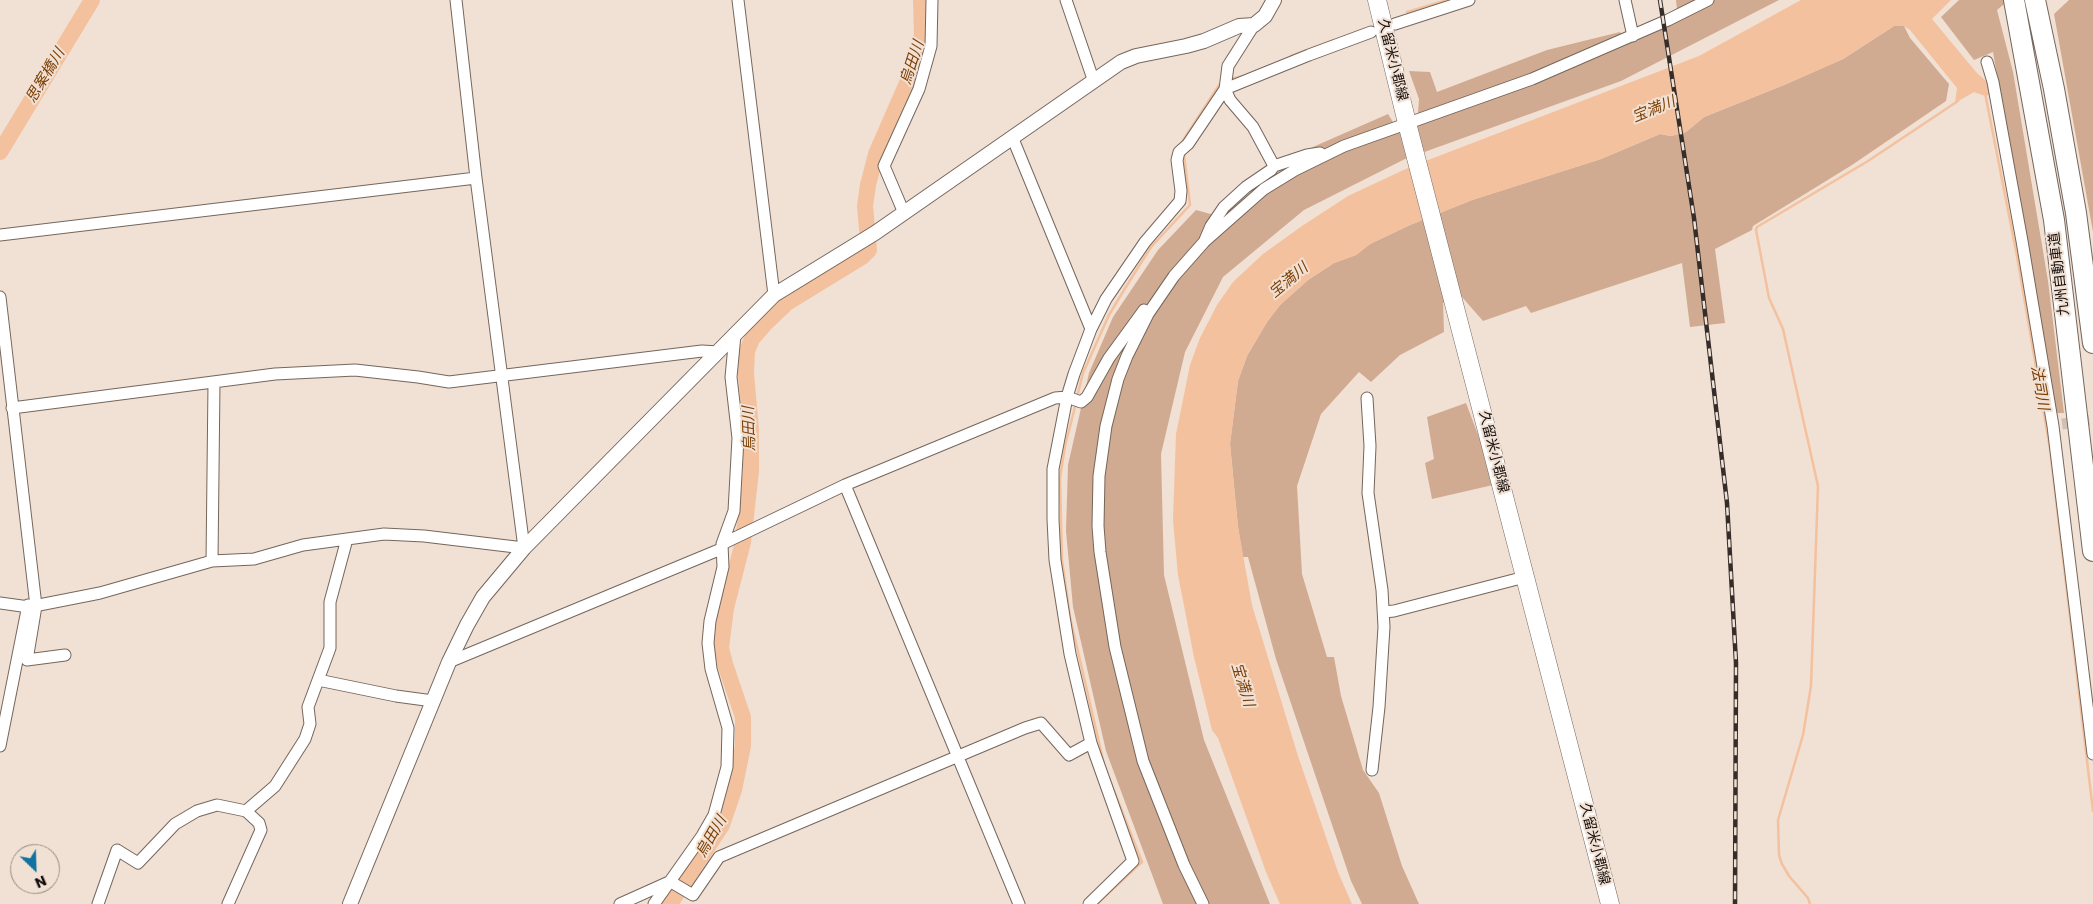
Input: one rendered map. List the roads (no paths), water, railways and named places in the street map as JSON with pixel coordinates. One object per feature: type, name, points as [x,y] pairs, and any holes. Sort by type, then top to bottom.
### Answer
[{"type":"highway","name":"九州自動車道","points":[[2036,0],[2076,213],[2093,343]]},
{"type":"highway","name":"九州自動車道","points":[[2014,1],[2054,220],[2093,551]]},
{"type":"main road","name":"久留米小郡線","points":[[1378,0],[1408,125],[1610,904]]},
{"type":"street","points":[[456,0],[476,178],[524,548]]},
{"type":"street","points":[[738,0],[774,295]]},
{"type":"street","points":[[904,213],[884,166],[922,80],[931,46],[932,0]]},
{"type":"street","points":[[1066,0],[1094,82]]},
{"type":"street","points":[[1274,0],[1265,16],[1254,25],[1228,66],[1225,89],[1230,100],[1252,127],[1274,166]]},
{"type":"street","points":[[1395,24],[1469,0]]},
{"type":"street","points":[[1625,0],[1633,36]]},
{"type":"street","points":[[1203,904],[1184,865],[1143,761],[1110,623],[1098,535],[1099,476],[1111,402],[1127,356],[1148,314],[1174,276],[1204,242],[1264,190],[1295,170],[1332,152],[1532,79],[1633,36],[1708,0]]},
{"type":"street","points":[[350,904],[449,662],[476,608],[524,548],[774,295],[875,233],[1013,139],[1121,62],[1136,56],[1186,46],[1239,26],[1254,25]]},
{"type":"street","points":[[1088,904],[1133,861],[1091,743],[1070,654],[1055,560],[1054,469],[1067,397],[1091,329],[1123,273],[1180,201],[1181,191],[1177,160],[1179,152],[1188,144],[1225,89],[1371,32]]},
{"type":"street","points":[[1987,62],[1993,82],[2057,425],[2093,754]]},
{"type":"street","points":[[1013,139],[1091,329]]},
{"type":"street","points":[[1204,242],[1211,226],[1224,207],[1246,187],[1274,166],[1307,155],[1332,152]]},
{"type":"street","points":[[0,235],[476,178]]},
{"type":"street","points":[[449,662],[721,547],[753,528],[845,485],[1055,398],[1067,397],[1081,402],[1087,397],[1109,358],[1141,312],[1160,295]]},
{"type":"street","points":[[0,297],[32,606],[27,660],[64,655]]},
{"type":"street","points":[[654,904],[673,883],[714,814],[727,767],[728,728],[711,669],[708,643],[710,621],[723,567],[721,547],[734,511],[738,438],[731,377],[735,334]]},
{"type":"street","points":[[12,408],[275,374],[327,370],[382,373],[449,382],[702,351],[718,352]]},
{"type":"street","points":[[0,368],[32,606],[0,746]]},
{"type":"street","points":[[212,561],[214,383]]},
{"type":"street","points":[[1367,398],[1370,446],[1368,493],[1384,612],[1379,707],[1372,770]]},
{"type":"street","points":[[845,485],[1019,904]]},
{"type":"street","points":[[0,603],[32,606],[100,593],[212,561],[254,559],[303,545],[384,534],[424,536],[524,548]]},
{"type":"street","points":[[246,811],[275,786],[298,753],[305,739],[310,724],[308,707],[330,648],[330,602],[347,539]]},
{"type":"street","points":[[1384,612],[1525,577]]},
{"type":"street","points":[[318,680],[396,696],[433,701]]},
{"type":"street","points":[[673,883],[693,895],[719,857],[1025,728],[1041,723],[1068,755],[1091,743]]},
{"type":"street","points":[[98,904],[117,850],[138,863],[175,824],[198,811],[217,805],[246,811],[259,823],[261,830],[228,904]]},
{"type":"street","points":[[620,904],[673,883]]},
{"type":"water","name":"宝満川","points":[[1801,0],[1951,0],[1932,19],[1976,72],[1987,82],[1992,94],[1985,96],[1974,92],[1955,103],[1957,88],[1910,30],[1904,26],[1894,26],[1843,59],[1704,117],[1686,132],[1671,136],[1660,134],[1601,159],[1472,200],[1410,225],[1370,244],[1356,255],[1334,263],[1308,280],[1280,305],[1267,322],[1247,356],[1238,381],[1230,444],[1238,527],[1252,605],[1298,756],[1338,872],[1352,904],[1280,904],[1266,872],[1218,738],[1212,730],[1194,657],[1178,575],[1173,520],[1176,434],[1190,365],[1200,338],[1217,305],[1233,282],[1263,254],[1348,196],[1410,167],[1699,56]]},
{"type":"waterway","name":"思案橋川","points":[[0,152],[92,0]]},
{"type":"waterway","name":"烏田川","points":[[670,904],[722,825],[734,790],[743,746],[743,717],[721,648],[726,608],[743,542],[751,471],[751,430],[746,374],[747,351],[752,339],[787,303],[862,257],[869,250],[865,206],[868,185],[876,154],[914,67],[922,35],[921,0]]},
{"type":"waterway","points":[[1407,12],[1447,0]]},
{"type":"waterway","points":[[1291,56],[1334,40]]},
{"type":"waterway","points":[[1230,79],[1244,76]]},
{"type":"waterway","points":[[1182,142],[1219,85],[1223,82]]},
{"type":"waterway","name":"法司川","points":[[1985,93],[2017,256],[2050,449],[2093,811]]},
{"type":"waterway","points":[[1810,904],[1808,898],[1789,876],[1782,864],[1779,855],[1778,820],[1803,735],[1811,686],[1818,486],[1783,329],[1769,298],[1756,230],[1757,227],[1868,161],[1958,101]]},
{"type":"waterway","points":[[1077,397],[1083,373],[1109,315],[1151,247],[1190,205],[1184,155]]},
{"type":"waterway","points":[[1076,403],[1065,446],[1060,478],[1062,560],[1070,617],[1104,764]]},
{"type":"waterway","points":[[1097,904],[1142,862],[1109,778]]},
{"type":"tunnel","points":[[2062,424],[2093,420]]},
{"type":"railway","points":[[1660,0],[1694,218],[1727,503],[1736,663],[1735,904]]}]
